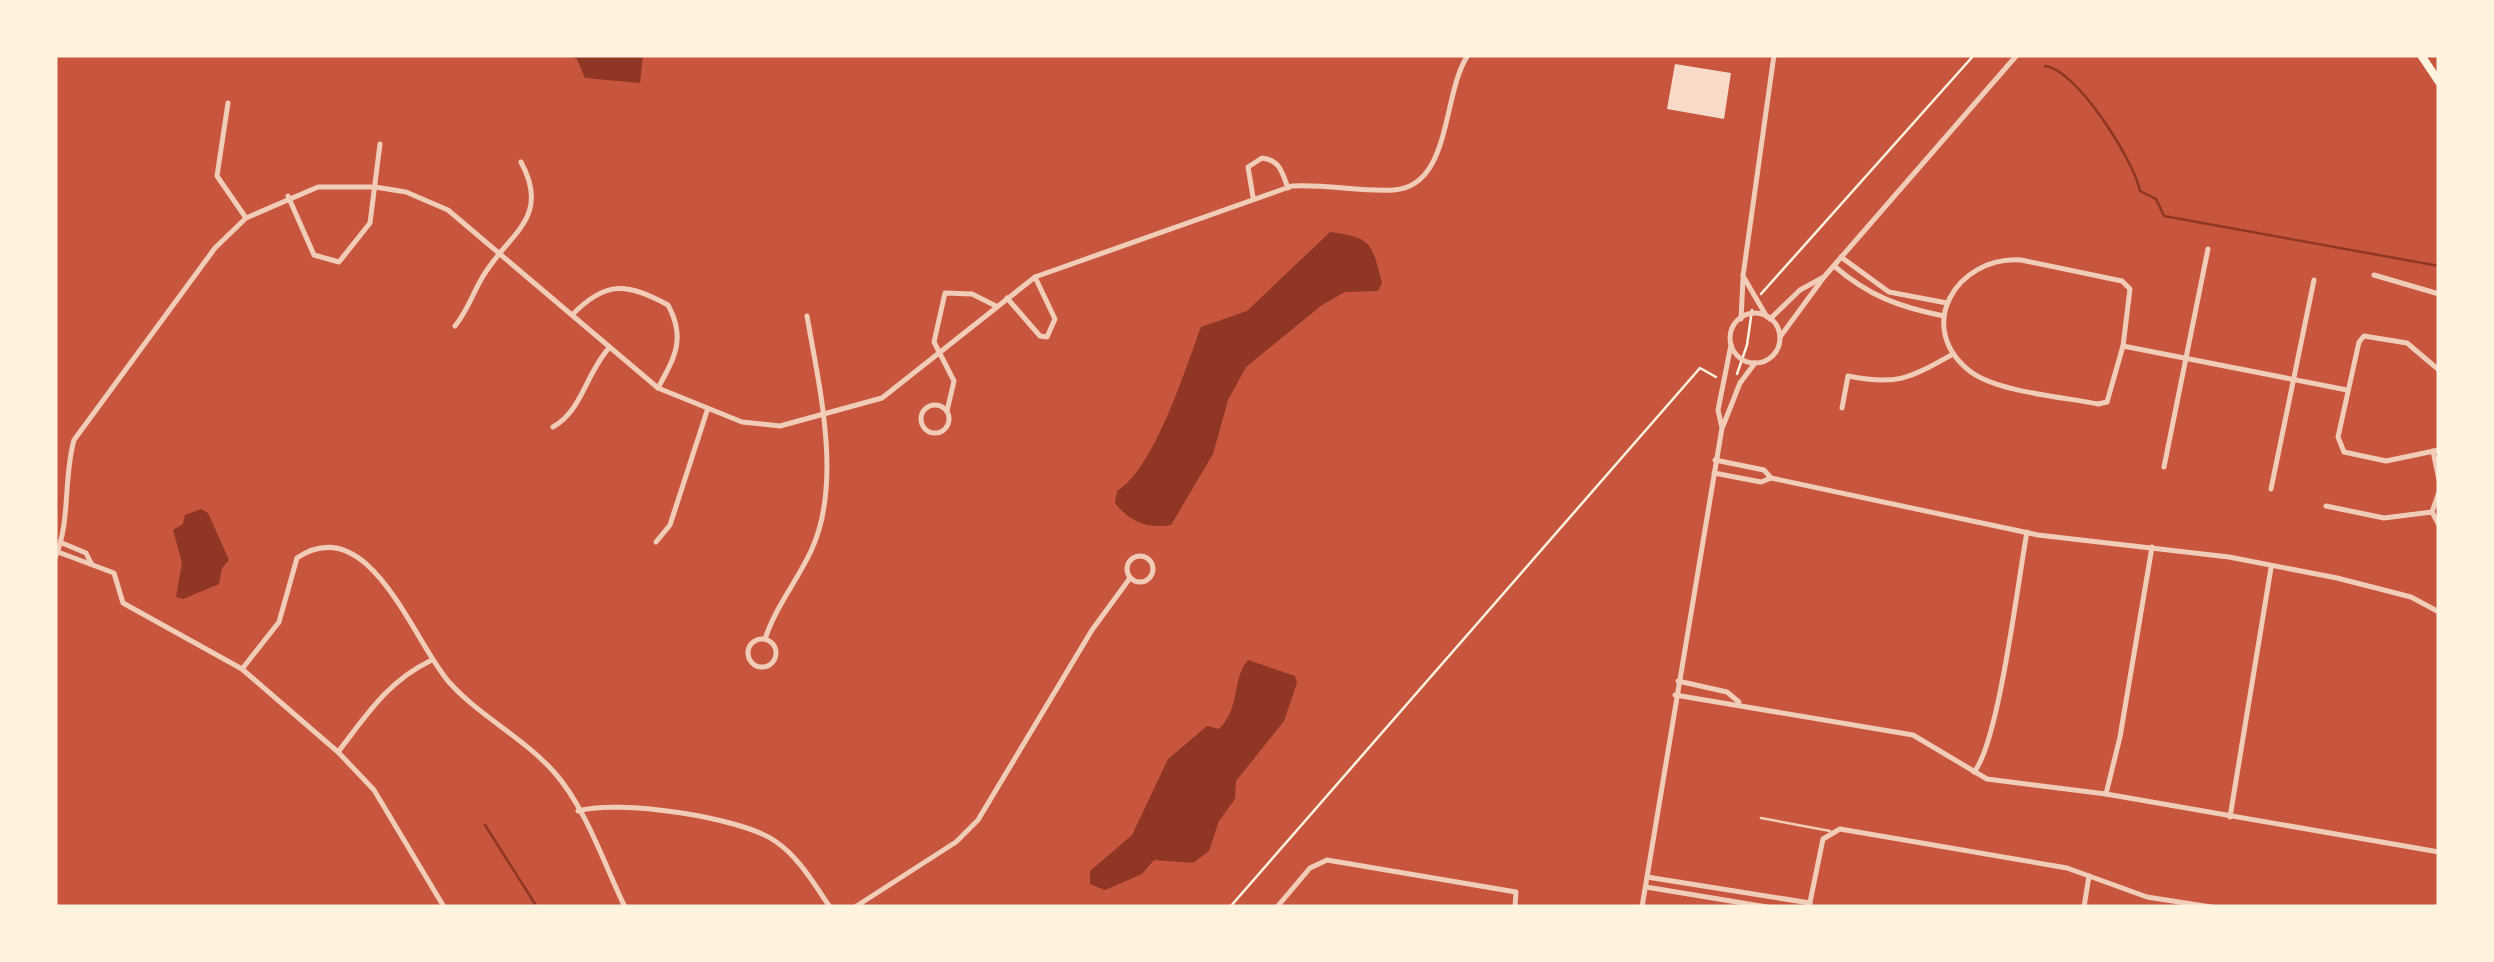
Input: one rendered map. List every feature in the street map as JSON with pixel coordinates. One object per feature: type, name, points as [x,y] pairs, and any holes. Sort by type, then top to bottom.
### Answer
[{"type":"highway","points":[[2421,55],[2439,82]]},
{"type":"street","points":[[444,907],[374,790],[338,752],[242,670],[123,603],[114,573],[56,555],[62,542],[66,468],[74,440],[216,248],[246,218],[288,196],[318,187],[375,187],[406,192],[448,210],[658,388],[742,422],[780,426],[824,418],[882,398],[942,355],[1034,277],[1288,188],[1331,184],[1399,190],[1418,180],[1434,164],[1450,90],[1468,55]]},
{"type":"street","points":[[1642,907],[1722,428],[1718,410],[1732,329],[1740,318],[1774,55]]},
{"type":"street","points":[[1722,428],[1732,414],[1740,383],[1755,363],[1775,352],[1780,337],[1824,276],[2016,55]]},
{"type":"street","points":[[228,103],[217,176],[246,218]]},
{"type":"street","points":[[288,196],[314,255],[339,262],[370,223],[380,144]]},
{"type":"street","points":[[1254,198],[1248,167],[1262,158],[1272,159],[1281,168],[1288,188]]},
{"type":"street","points":[[455,326],[473,304],[480,280],[526,223],[531,181],[521,162]]},
{"type":"street","points":[[2164,467],[2208,250]]},
{"type":"street","points":[[1841,258],[1871,283],[1889,292],[1947,303]]},
{"type":"street","points":[[1996,260],[2021,260],[2122,281],[2132,294],[2113,394],[2098,404],[1987,381],[1953,354],[1944,316],[1947,303],[1968,274],[1996,260]]},
{"type":"street","points":[[1834,266],[1864,292],[1887,303],[1944,316]]},
{"type":"street","points":[[1743,276],[1780,337]]},
{"type":"street","points":[[1769,318],[1810,282],[1824,276]]},
{"type":"street","points":[[2374,276],[2439,294]]},
{"type":"street","points":[[1007,298],[1040,336],[1047,338],[1055,320],[1053,310],[1034,277]]},
{"type":"street","points":[[2271,489],[2314,280]]},
{"type":"street","points":[[572,315],[594,293],[610,287],[668,305],[677,322],[680,342],[658,388]]},
{"type":"street","points":[[947,411],[934,404],[926,408],[922,426],[933,434],[942,432],[948,424],[954,382],[934,342],[945,292],[972,294],[996,306]]},
{"type":"street","points":[[1740,318],[1751,314],[1769,318]]},
{"type":"street","points":[[765,639],[776,647],[776,656],[766,666],[757,666],[750,660],[749,646],[765,639],[772,617],[817,535],[828,451],[806,316]]},
{"type":"street","points":[[2439,369],[2407,343],[2364,336],[2358,342],[2338,438],[2344,452],[2386,461],[2436,451],[2439,480]]},
{"type":"street","points":[[1731,344],[1742,359],[1755,363]]},
{"type":"street","points":[[2123,346],[2347,390]]},
{"type":"street","points":[[553,427],[570,418],[587,377],[609,348]]},
{"type":"street","points":[[1842,408],[1848,376],[1879,382],[1907,380],[1953,354]]},
{"type":"street","points":[[656,542],[670,526],[707,411]]},
{"type":"street","points":[[1716,460],[1764,470],[1771,478]]},
{"type":"street","points":[[1713,473],[1761,482],[1771,478],[2027,532],[2152,546],[2272,568],[2411,597],[2439,612]]},
{"type":"street","points":[[2439,492],[2432,512],[2439,525]]},
{"type":"street","points":[[2326,506],[2384,518],[2432,512]]},
{"type":"street","points":[[1974,772],[1983,760],[1993,719],[2027,532]]},
{"type":"street","points":[[62,542],[86,553],[91,563]]},
{"type":"street","points":[[242,670],[279,622],[296,558],[335,545],[360,558],[402,608],[431,660],[469,701],[552,769],[626,907]]},
{"type":"street","points":[[2106,794],[2120,737],[2152,546]]},
{"type":"street","points":[[1139,556],[1151,561],[1150,578],[1138,582],[1130,578],[1127,570],[1131,559],[1139,556]]},
{"type":"street","points":[[2230,817],[2272,568]]},
{"type":"street","points":[[854,907],[956,842],[978,820],[1092,630],[1130,578]]},
{"type":"street","points":[[338,752],[404,673],[431,660]]},
{"type":"street","points":[[1678,681],[1727,692],[1739,702]]},
{"type":"street","points":[[1676,695],[1739,702],[1913,735],[1987,779],[2048,790],[2106,794],[2439,852]]},
{"type":"street","points":[[578,812],[622,804],[760,832],[794,857],[830,907]]},
{"type":"street","points":[[1647,877],[1809,905],[1823,839],[1840,828],[2067,868],[2147,897],[2211,907]]},
{"type":"street","points":[[1277,907],[1317,861],[1327,860],[1516,892],[1514,907]]},
{"type":"street","points":[[2084,907],[2089,876]]},
{"type":"street","points":[[1646,888],[1767,907]]},
{"type":"lane","points":[[1761,818],[1830,831]]},
{"type":"path","points":[[1230,907],[1700,368],[1724,379],[1736,375],[1756,299],[1974,55]]},
{"type":"shaded area","points":[[568,55],[643,55],[640,83],[585,78],[577,59]]},
{"type":"shaded area","points":[[1330,232],[1354,237],[1368,245],[1382,283],[1378,291],[1345,292],[1322,305],[1246,367],[1228,400],[1213,454],[1171,525],[1147,525],[1127,515],[1115,503],[1117,491],[1144,462],[1156,440],[1201,327],[1247,311]]},
{"type":"shaded area","points":[[201,509],[208,513],[229,560],[222,568],[219,584],[183,599],[176,597],[182,563],[173,530],[183,524],[185,515]]},
{"type":"shaded area","points":[[1248,660],[1295,676],[1297,683],[1284,721],[1236,781],[1235,799],[1219,821],[1209,851],[1193,863],[1154,860],[1142,874],[1105,890],[1090,884],[1090,871],[1132,835],[1168,759],[1207,726],[1219,729],[1226,721],[1239,676]]},
{"type":"building","points":[[1675,64],[1731,73],[1724,119],[1667,109]]},
{"type":"waterway","points":[[2045,66],[2058,71],[2087,99],[2127,159],[2140,191],[2156,199],[2164,216],[2439,266]]},
{"type":"waterway","points":[[485,825],[537,907]]}]
